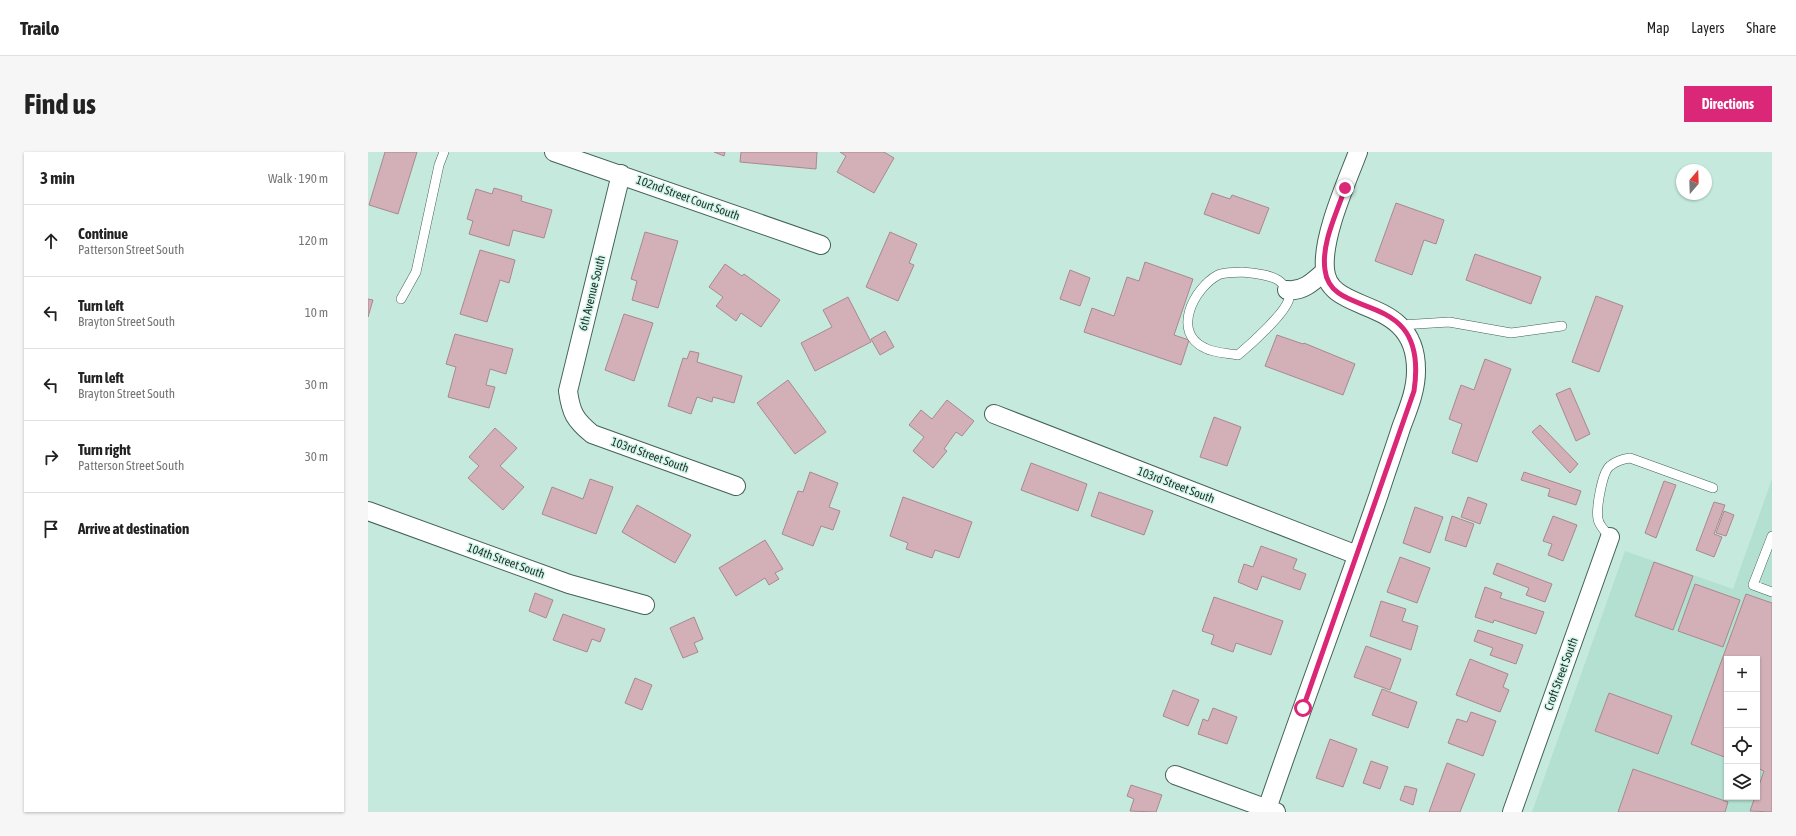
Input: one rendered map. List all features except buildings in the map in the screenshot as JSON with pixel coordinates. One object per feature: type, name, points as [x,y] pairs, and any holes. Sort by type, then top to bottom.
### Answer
[{"type":"street","name":"102nd Street Court South","points":[[554,152],[621,174],[821,245]]},
{"type":"street","points":[[1175,775],[1269,811],[1414,391],[1416,361],[1412,342],[1401,325],[1386,315],[1338,293],[1329,283],[1325,271],[1325,252],[1358,152]]},
{"type":"street","name":"6th Avenue South","points":[[572,413],[568,391],[621,174]]},
{"type":"street","points":[[1287,290],[1295,291],[1303,288],[1325,271]]},
{"type":"street","name":"103rd Street South","points":[[572,413],[580,424],[592,434],[736,486]]},
{"type":"street","name":"103rd Street South","points":[[994,414],[1358,556]]},
{"type":"street","name":"104th Street South","points":[[368,511],[569,584],[645,606]]},
{"type":"street","name":"Croft Street South","points":[[1512,812],[1610,537]]},
{"type":"lane","points":[[401,299],[416,272],[439,166],[444,152]]},
{"type":"lane","points":[[1242,272],[1261,274],[1278,280],[1287,290],[1289,298],[1281,314],[1238,354],[1205,348],[1192,338],[1186,323],[1192,305],[1203,286],[1219,274],[1242,272]]},
{"type":"lane","points":[[1401,325],[1449,322],[1511,333],[1562,326]]},
{"type":"lane","points":[[1610,537],[1598,519],[1603,479],[1609,466],[1617,461],[1630,458],[1713,488]]},
{"type":"lane","points":[[1772,536],[1753,585],[1772,592]]},
{"type":"shaded area","points":[[1772,479],[1772,812],[1532,812],[1625,551],[1733,589]]},
{"type":"route","points":[[1303,708],[1358,556],[1414,391],[1416,372],[1415,353],[1412,342],[1401,325],[1386,315],[1338,293],[1329,283],[1325,271],[1325,252],[1345,188]]}]
